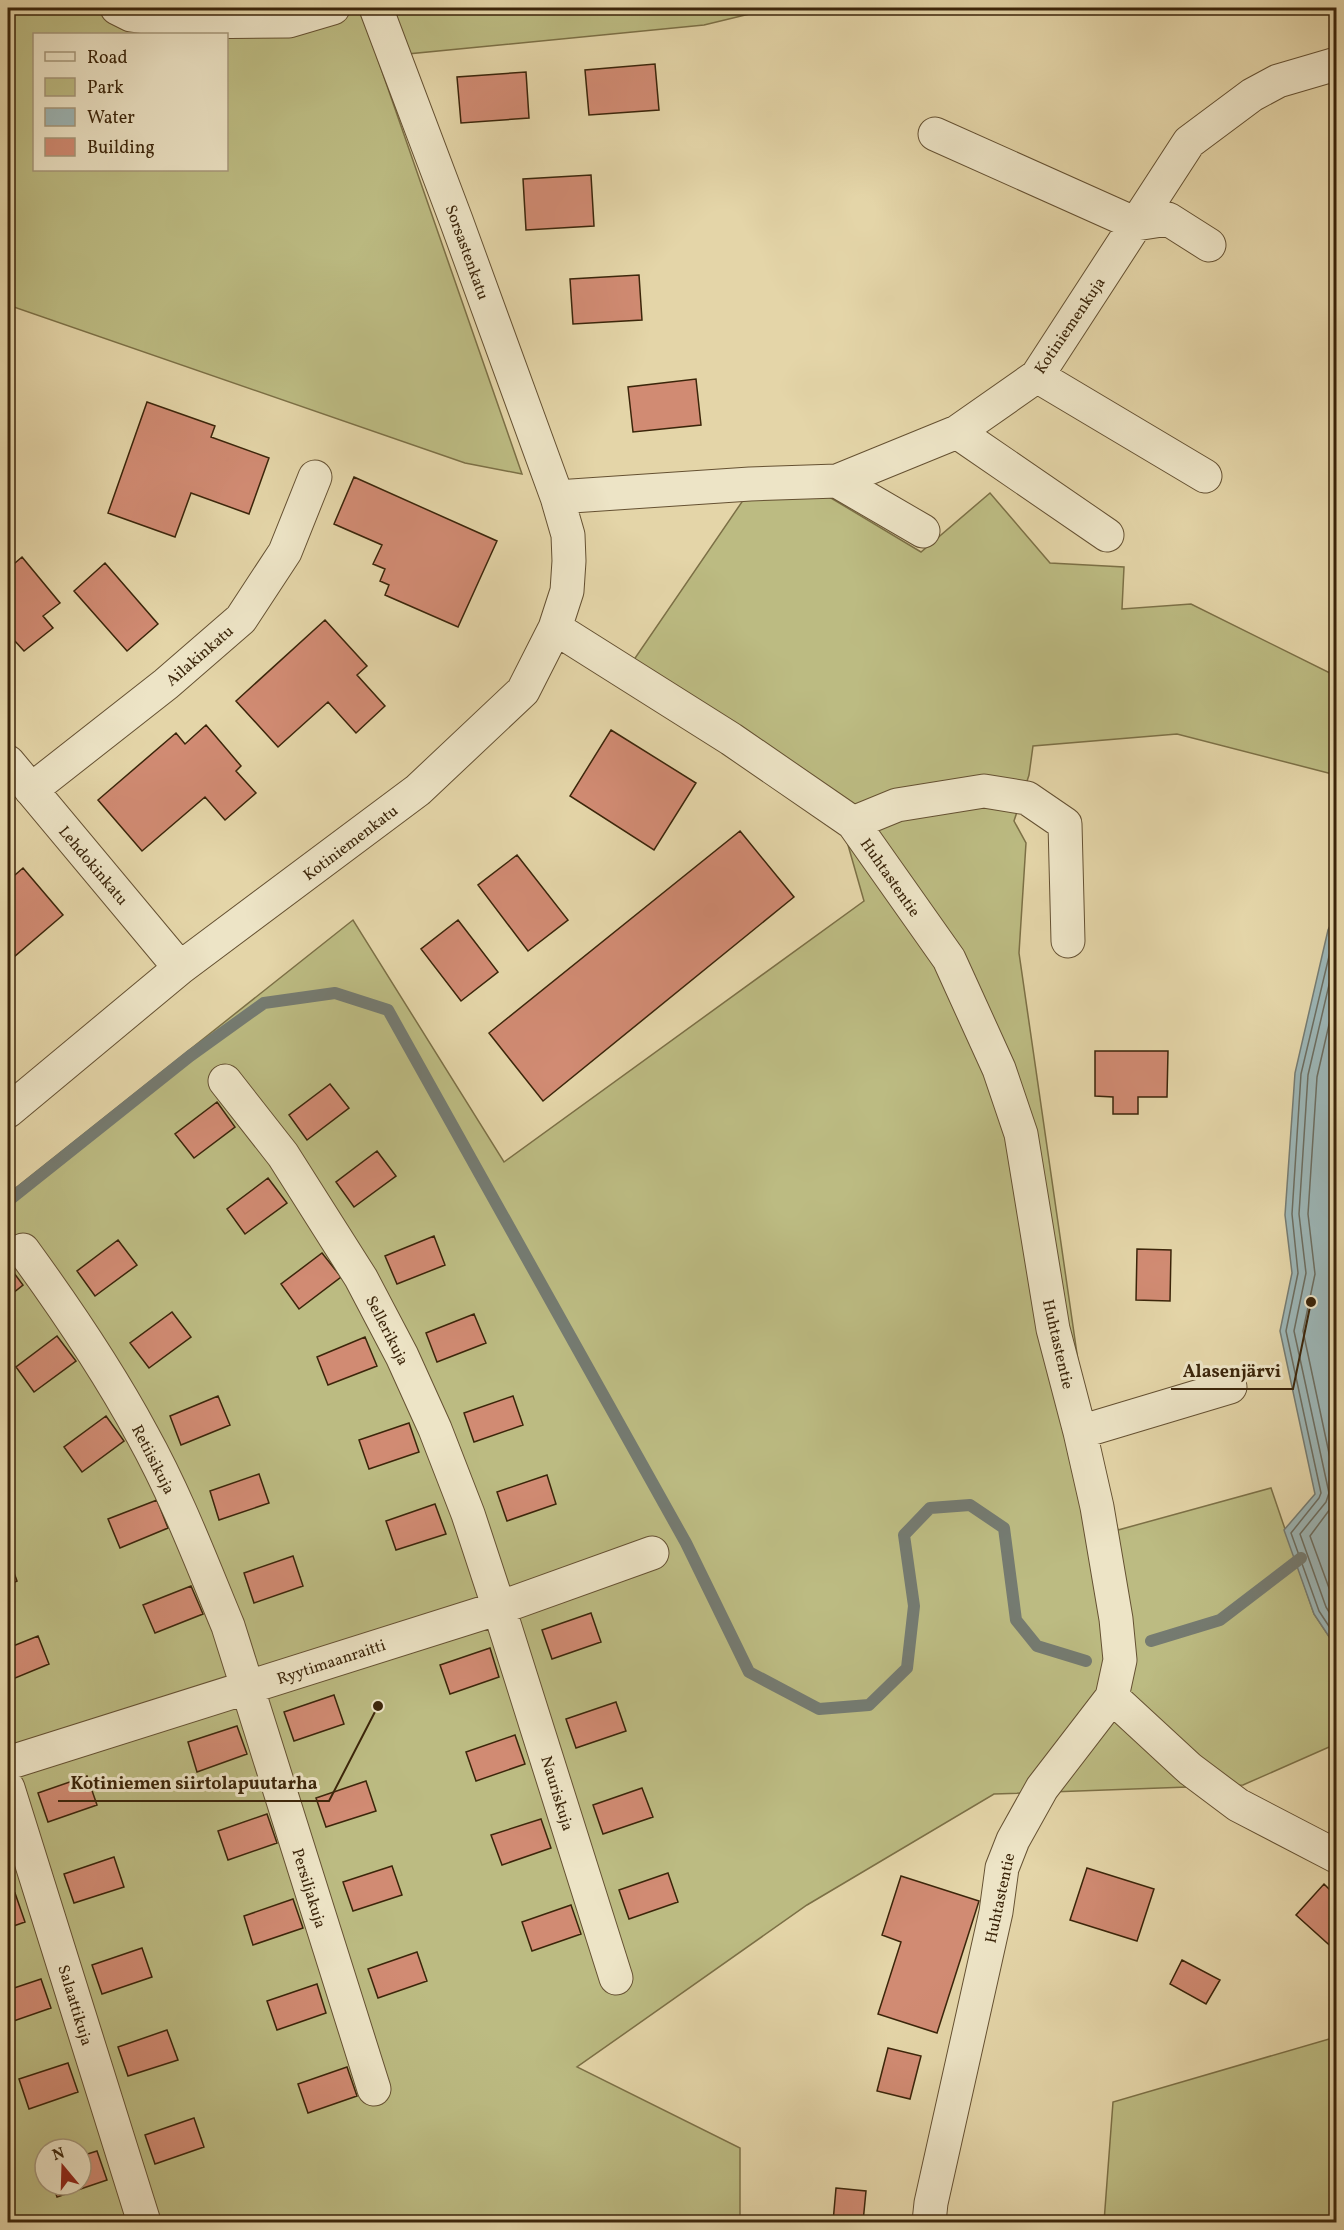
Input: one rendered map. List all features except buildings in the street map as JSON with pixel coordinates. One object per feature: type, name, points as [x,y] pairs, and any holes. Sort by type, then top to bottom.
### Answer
[{"type":"street","points":[[117,8],[131,15],[179,22],[289,21],[333,8]]},
{"type":"street","name":"Sorsastenkatu","points":[[376,8],[557,497]]},
{"type":"street","name":"Kotiniemenkuja","points":[[557,497],[837,481],[957,432],[1037,376],[1189,142],[1252,95],[1278,81],[1336,64]]},
{"type":"street","points":[[935,134],[1136,224],[1168,219],[1209,245]]},
{"type":"street","points":[[1037,376],[1206,476]]},
{"type":"street","points":[[957,432],[1107,535]]},
{"type":"street","name":"Ailakinkatu","points":[[31,790],[166,684],[241,619],[285,552],[315,477]]},
{"type":"street","points":[[837,481],[923,531]]},
{"type":"street","name":"Kotiniemenkatu","points":[[8,1111],[180,969],[418,790],[523,691],[555,628],[567,591],[568,535],[557,497]]},
{"type":"street","name":"Huhtastentie","points":[[555,628],[731,739],[853,823],[949,959],[999,1069],[1021,1134],[1053,1329],[1097,1507],[1116,1619],[1120,1660],[1112,1697],[1042,1788],[1013,1840],[1002,1868],[996,1912],[929,2223]]},
{"type":"street","name":"Lehdokinkatu","points":[[8,762],[180,969]]},
{"type":"street","points":[[853,823],[897,805],[984,791],[1027,798],[1065,824],[1068,941]]},
{"type":"street","name":"Sellerikuja","points":[[225,1081],[283,1155],[366,1288],[402,1356],[435,1429],[468,1514],[499,1608]]},
{"type":"street","name":"Retiisikuja","points":[[23,1250],[70,1315],[143,1434],[174,1496],[206,1572],[228,1626],[247,1687]]},
{"type":"street","points":[[1080,1432],[1230,1386]]},
{"type":"street","name":"Ryytimaanraitti","points":[[8,1763],[499,1608],[652,1553]]},
{"type":"street","name":"Nauriskuja","points":[[499,1608],[616,1978]]},
{"type":"street","name":"Persiljakuja","points":[[247,1687],[374,2089]]},
{"type":"street","points":[[1112,1697],[1190,1769],[1238,1805],[1336,1856]]},
{"type":"street","name":"Salaattikuja","points":[[8,1788],[144,2223]]},
{"type":"green space","points":[[8,8],[774,8],[704,25],[377,57],[522,474],[465,463],[8,305]]},
{"type":"green space","points":[[759,477],[831,498],[921,552],[990,493],[1050,563],[1124,567],[1122,609],[1191,604],[1336,676],[1336,775],[1177,734],[1033,746],[1029,775],[1014,821],[1026,843],[1019,953],[1085,1409],[1118,1530],[1271,1488],[1314,1614],[1336,1647],[1336,1744],[1243,1785],[994,1794],[807,1905],[577,2067],[740,2148],[740,2222],[8,2222],[8,1194],[353,920],[504,1162],[864,901],[844,831],[618,683]]},
{"type":"green space","points":[[1336,2037],[1336,2222],[1104,2222],[1113,2102]]},
{"type":"water","points":[[1336,913],[1336,1647],[1314,1614],[1284,1530],[1315,1494],[1280,1331],[1292,1273],[1285,1215],[1295,1073],[1328,930]]},
{"type":"waterway","points":[[8,1201],[190,1056],[264,1003],[335,993],[388,1010],[686,1543],[749,1672],[819,1709],[869,1705],[907,1668],[914,1606],[904,1535],[930,1508],[970,1505],[1004,1528],[1016,1620],[1037,1646],[1086,1661]]},
{"type":"waterway","points":[[1151,1641],[1220,1620],[1301,1558]]},
{"type":"place","name":"Alasenjärvi","points":[[1311,1302]]},
{"type":"place","name":"Kotiniemen siirtolapuutarha","points":[[378,1706]]}]
